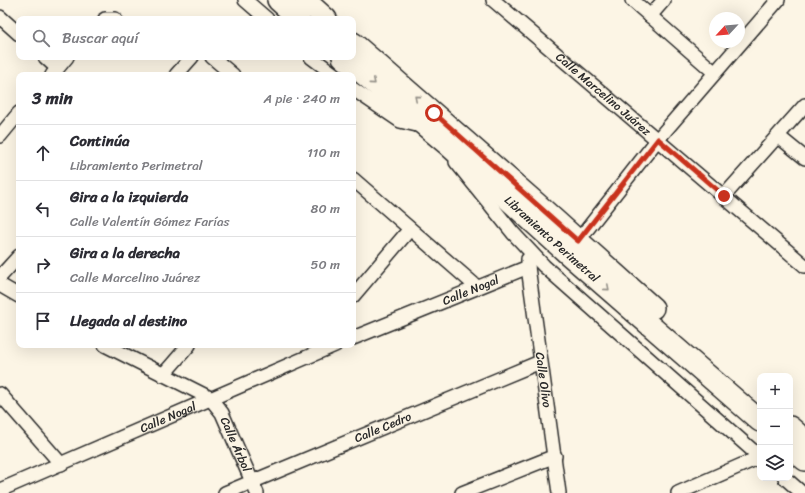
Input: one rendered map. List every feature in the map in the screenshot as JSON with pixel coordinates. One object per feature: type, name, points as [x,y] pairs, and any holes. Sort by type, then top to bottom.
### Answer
[{"type":"main road","points":[[278,0],[296,16]]},
{"type":"main road","points":[[305,0],[323,16]]},
{"type":"main road","name":"Libramiento Perimetral","points":[[356,46],[484,156],[573,247],[757,418]]},
{"type":"main road","name":"Libramiento Perimetral","points":[[347,60],[448,146],[573,247],[757,400]]},
{"type":"main road","points":[[793,430],[805,440]]},
{"type":"main road","points":[[793,450],[805,460]]},
{"type":"street","points":[[245,0],[264,16]]},
{"type":"street","name":"Calle Marcelino Juárez","points":[[493,0],[658,139],[805,266]]},
{"type":"street","points":[[632,0],[714,72]]},
{"type":"street","points":[[650,16],[664,0]]},
{"type":"street","points":[[573,247],[658,139],[714,72],[778,0]]},
{"type":"street","points":[[0,17],[16,31]]},
{"type":"street","points":[[47,60],[54,72],[64,60]]},
{"type":"street","points":[[179,72],[189,60]]},
{"type":"street","points":[[216,60],[230,72]]},
{"type":"street","points":[[315,60],[331,72]]},
{"type":"street","points":[[356,91],[400,121],[416,126],[424,126]]},
{"type":"street","points":[[724,196],[805,105]]},
{"type":"street","points":[[0,136],[16,117]]},
{"type":"street","points":[[778,136],[805,158]]},
{"type":"street","points":[[448,146],[448,154],[528,250],[757,454]]},
{"type":"street","points":[[356,182],[477,287]]},
{"type":"street","points":[[356,292],[410,229]]},
{"type":"street","points":[[528,250],[528,267]]},
{"type":"street","points":[[0,277],[16,259]]},
{"type":"street","name":"Calle Nogal","points":[[356,337],[528,267]]},
{"type":"street","name":"Calle Olivo","points":[[528,267],[559,493]]},
{"type":"street","points":[[0,285],[16,294]]},
{"type":"street","points":[[111,348],[210,398]]},
{"type":"street","points":[[163,375],[186,348]]},
{"type":"street","points":[[300,359],[309,348]]},
{"type":"street","name":"Calle Nogal","points":[[0,490],[328,348]]},
{"type":"street","name":"Calle Cedro","points":[[225,493],[255,487],[540,362]]},
{"type":"street","points":[[0,394],[5,408],[61,464]]},
{"type":"street","name":"Calle Árbol","points":[[210,398],[222,413],[255,487]]},
{"type":"street","points":[[462,493],[555,456]]},
{"type":"street","points":[[678,493],[757,458]]},
{"type":"street","points":[[788,481],[802,493]]},
{"type":"route","points":[[434,113],[578,241],[658,139],[724,196]]}]
